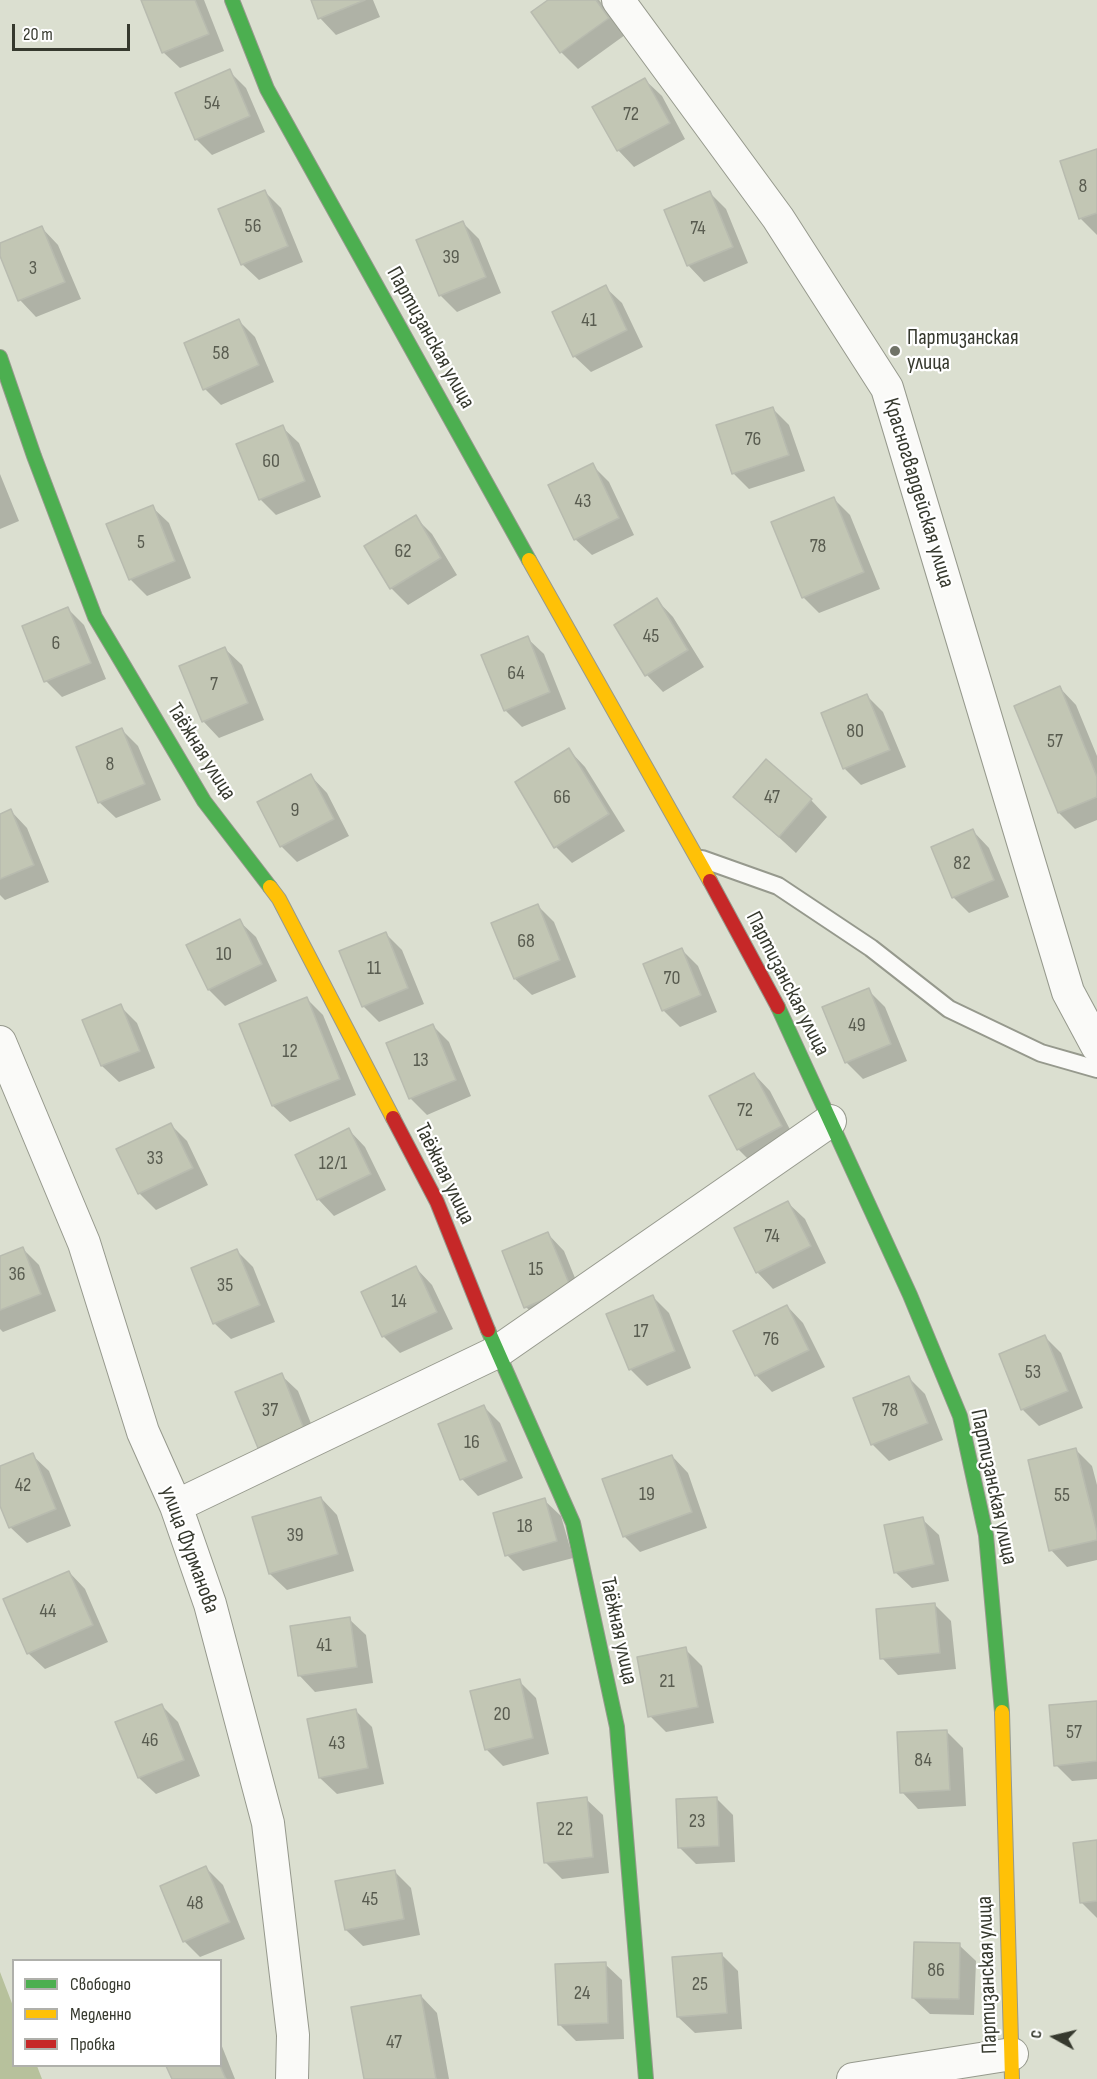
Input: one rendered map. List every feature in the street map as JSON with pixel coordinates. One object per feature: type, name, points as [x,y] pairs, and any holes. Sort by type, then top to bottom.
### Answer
[{"type":"street","name":"Партизанская улица","points":[[232,0],[267,89],[538,577],[698,858],[788,1026],[910,1295],[960,1416],[986,1535],[1002,1695],[1012,2067]]},
{"type":"street","name":"Красногвардейская улица","points":[[618,0],[778,218],[887,388],[1068,992],[1097,1046]]},
{"type":"street","name":"Таёжная улица","points":[[0,357],[94,617],[204,801],[279,898],[437,1202],[497,1352],[573,1523],[617,1727],[646,2079]]},
{"type":"street","name":"улица Фурманова","points":[[0,1042],[84,1243],[143,1432],[176,1506],[210,1604],[268,1823],[293,2035],[292,2079]]},
{"type":"street","points":[[176,1506],[497,1352],[830,1121]]},
{"type":"street","points":[[853,2079],[1012,2067]]},
{"type":"lane","points":[[698,858],[778,886],[871,948],[949,1010],[1041,1053],[1097,1069]]},
{"type":"green space","points":[[0,1972],[12,2003],[12,2067],[37,2067],[42,2079],[0,2079]]},
{"type":"building","points":[[141,0],[195,0],[209,34],[162,53]]},
{"type":"building","points":[[311,0],[365,0],[318,19]]},
{"type":"building","points":[[548,0],[596,0],[609,18],[560,53],[531,12]]},
{"type":"building","points":[[230,69],[250,116],[195,140],[175,93]]},
{"type":"building","points":[[645,78],[670,123],[617,151],[592,107]]},
{"type":"building","points":[[1097,149],[1097,213],[1079,219],[1060,161]]},
{"type":"building","points":[[265,190],[288,246],[241,265],[218,209]]},
{"type":"building","points":[[710,191],[733,247],[687,266],[664,210]]},
{"type":"building","points":[[463,221],[486,277],[439,296],[416,240]]},
{"type":"building","points":[[42,226],[65,282],[18,301],[0,256],[0,243]]},
{"type":"building","points":[[606,285],[627,330],[573,357],[552,312]]},
{"type":"building","points":[[239,319],[259,365],[203,390],[184,343]]},
{"type":"building","points":[[773,407],[789,455],[732,474],[716,425]]},
{"type":"building","points":[[283,425],[305,481],[259,500],[236,444]]},
{"type":"building","points":[[593,463],[619,518],[574,540],[548,485]]},
{"type":"building","points":[[834,497],[864,572],[802,598],[771,522]]},
{"type":"building","points":[[153,505],[175,561],[129,580],[106,524]]},
{"type":"building","points":[[416,515],[441,558],[390,589],[364,546]]},
{"type":"building","points":[[657,598],[688,650],[645,676],[614,625]]},
{"type":"building","points":[[68,607],[91,663],[44,682],[22,626]]},
{"type":"building","points":[[528,636],[550,692],[504,711],[481,655]]},
{"type":"building","points":[[225,647],[248,703],[202,722],[179,666]]},
{"type":"building","points":[[1060,686],[1097,777],[1097,797],[1058,813],[1014,706]]},
{"type":"building","points":[[867,694],[890,750],[843,769],[821,713]]},
{"type":"building","points":[[122,728],[145,784],[98,803],[76,747]]},
{"type":"building","points":[[569,748],[609,814],[554,848],[515,782]]},
{"type":"building","points":[[766,759],[812,799],[779,837],[733,797]]},
{"type":"building","points":[[311,774],[334,819],[280,847],[257,802]]},
{"type":"building","points":[[11,809],[34,865],[0,879],[0,814]]},
{"type":"building","points":[[973,829],[994,880],[952,898],[931,847]]},
{"type":"building","points":[[538,904],[560,960],[514,979],[491,923]]},
{"type":"building","points":[[240,919],[262,964],[208,990],[186,945]]},
{"type":"building","points":[[386,932],[408,988],[362,1007],[339,951]]},
{"type":"building","points":[[682,948],[701,995],[662,1011],[643,964]]},
{"type":"building","points":[[869,988],[891,1044],[845,1063],[822,1007]]},
{"type":"building","points":[[307,997],[340,1079],[272,1106],[239,1024]]},
{"type":"building","points":[[121,1004],[140,1051],[101,1066],[82,1020]]},
{"type":"building","points":[[433,1024],[456,1080],[409,1099],[386,1043]]},
{"type":"building","points":[[754,1073],[782,1126],[737,1150],[709,1096]]},
{"type":"building","points":[[171,1123],[193,1168],[138,1194],[116,1149]]},
{"type":"building","points":[[349,1128],[371,1174],[317,1200],[295,1155]]},
{"type":"building","points":[[788,1201],[811,1246],[756,1273],[734,1228]]},
{"type":"building","points":[[548,1232],[571,1288],[524,1308],[502,1251]]},
{"type":"building","points":[[23,1247],[41,1294],[0,1310],[0,1256]]},
{"type":"building","points":[[237,1249],[260,1305],[213,1324],[191,1268]]},
{"type":"building","points":[[416,1266],[437,1312],[382,1337],[361,1292]]},
{"type":"building","points":[[653,1295],[675,1351],[629,1370],[606,1314]]},
{"type":"building","points":[[787,1305],[809,1350],[755,1376],[733,1331]]},
{"type":"building","points":[[1045,1335],[1068,1391],[1021,1410],[999,1354]]},
{"type":"building","points":[[282,1373],[304,1429],[258,1448],[235,1392]]},
{"type":"building","points":[[909,1376],[928,1423],[871,1445],[853,1398]]},
{"type":"building","points":[[484,1405],[507,1461],[460,1480],[438,1424]]},
{"type":"building","points":[[1076,1448],[1097,1540],[1049,1551],[1028,1460]]},
{"type":"building","points":[[33,1453],[56,1509],[9,1528],[0,1506],[0,1466]]},
{"type":"building","points":[[672,1455],[692,1512],[623,1537],[602,1479]]},
{"type":"building","points":[[321,1497],[338,1554],[269,1574],[252,1517]]},
{"type":"building","points":[[545,1498],[557,1541],[505,1556],[493,1513]]},
{"type":"building","points":[[923,1517],[934,1564],[894,1573],[884,1525]]},
{"type":"building","points":[[69,1571],[93,1625],[27,1654],[3,1599]]},
{"type":"building","points":[[935,1603],[940,1653],[880,1659],[876,1609]]},
{"type":"building","points":[[350,1617],[357,1667],[298,1676],[290,1626]]},
{"type":"building","points":[[686,1647],[698,1707],[648,1717],[637,1657]]},
{"type":"building","points":[[520,1679],[533,1738],[485,1750],[470,1691]]},
{"type":"building","points":[[1097,1701],[1097,1761],[1054,1766],[1049,1705]]},
{"type":"building","points":[[162,1704],[184,1760],[138,1778],[115,1722]]},
{"type":"building","points":[[356,1709],[368,1768],[319,1778],[307,1719]]},
{"type":"building","points":[[947,1730],[950,1790],[900,1793],[897,1732]]},
{"type":"building","points":[[587,1797],[593,1857],[544,1863],[537,1803]]},
{"type":"building","points":[[717,1797],[719,1846],[678,1848],[676,1799]]},
{"type":"building","points":[[1097,1840],[1097,1901],[1080,1903],[1073,1843]]},
{"type":"building","points":[[206,1866],[230,1922],[183,1942],[160,1886]]},
{"type":"building","points":[[395,1870],[404,1919],[345,1930],[335,1881]]},
{"type":"building","points":[[914,1942],[960,1943],[959,1999],[912,1998]]},
{"type":"building","points":[[722,1953],[727,2013],[677,2017],[672,1957]]},
{"type":"building","points":[[606,1962],[608,2023],[558,2025],[555,1964]]},
{"type":"building","points":[[421,1995],[436,2079],[364,2079],[351,2007]]},
{"type":"building","points":[[166,2067],[220,2067],[226,2079],[172,2079]]},
{"type":"traffic: fast","points":[[232,0],[267,89],[529,560]]},
{"type":"traffic: fast","points":[[0,357],[34,456],[95,617],[204,801],[270,887]]},
{"type":"traffic: fast","points":[[778,1007],[910,1295],[960,1416],[986,1535],[1002,1712]]},
{"type":"traffic: fast","points":[[488,1330],[573,1523],[617,1727],[646,2079]]},
{"type":"traffic: slow","points":[[529,560],[710,881]]},
{"type":"traffic: slow","points":[[270,887],[279,899],[393,1118]]},
{"type":"traffic: slow","points":[[1002,1712],[1012,2079]]},
{"type":"traffic: jam","points":[[710,881],[778,1007]]},
{"type":"traffic: jam","points":[[393,1118],[437,1202],[488,1330]]},
{"type":"place","name":"Партизанская улица","points":[[895,351]]}]
